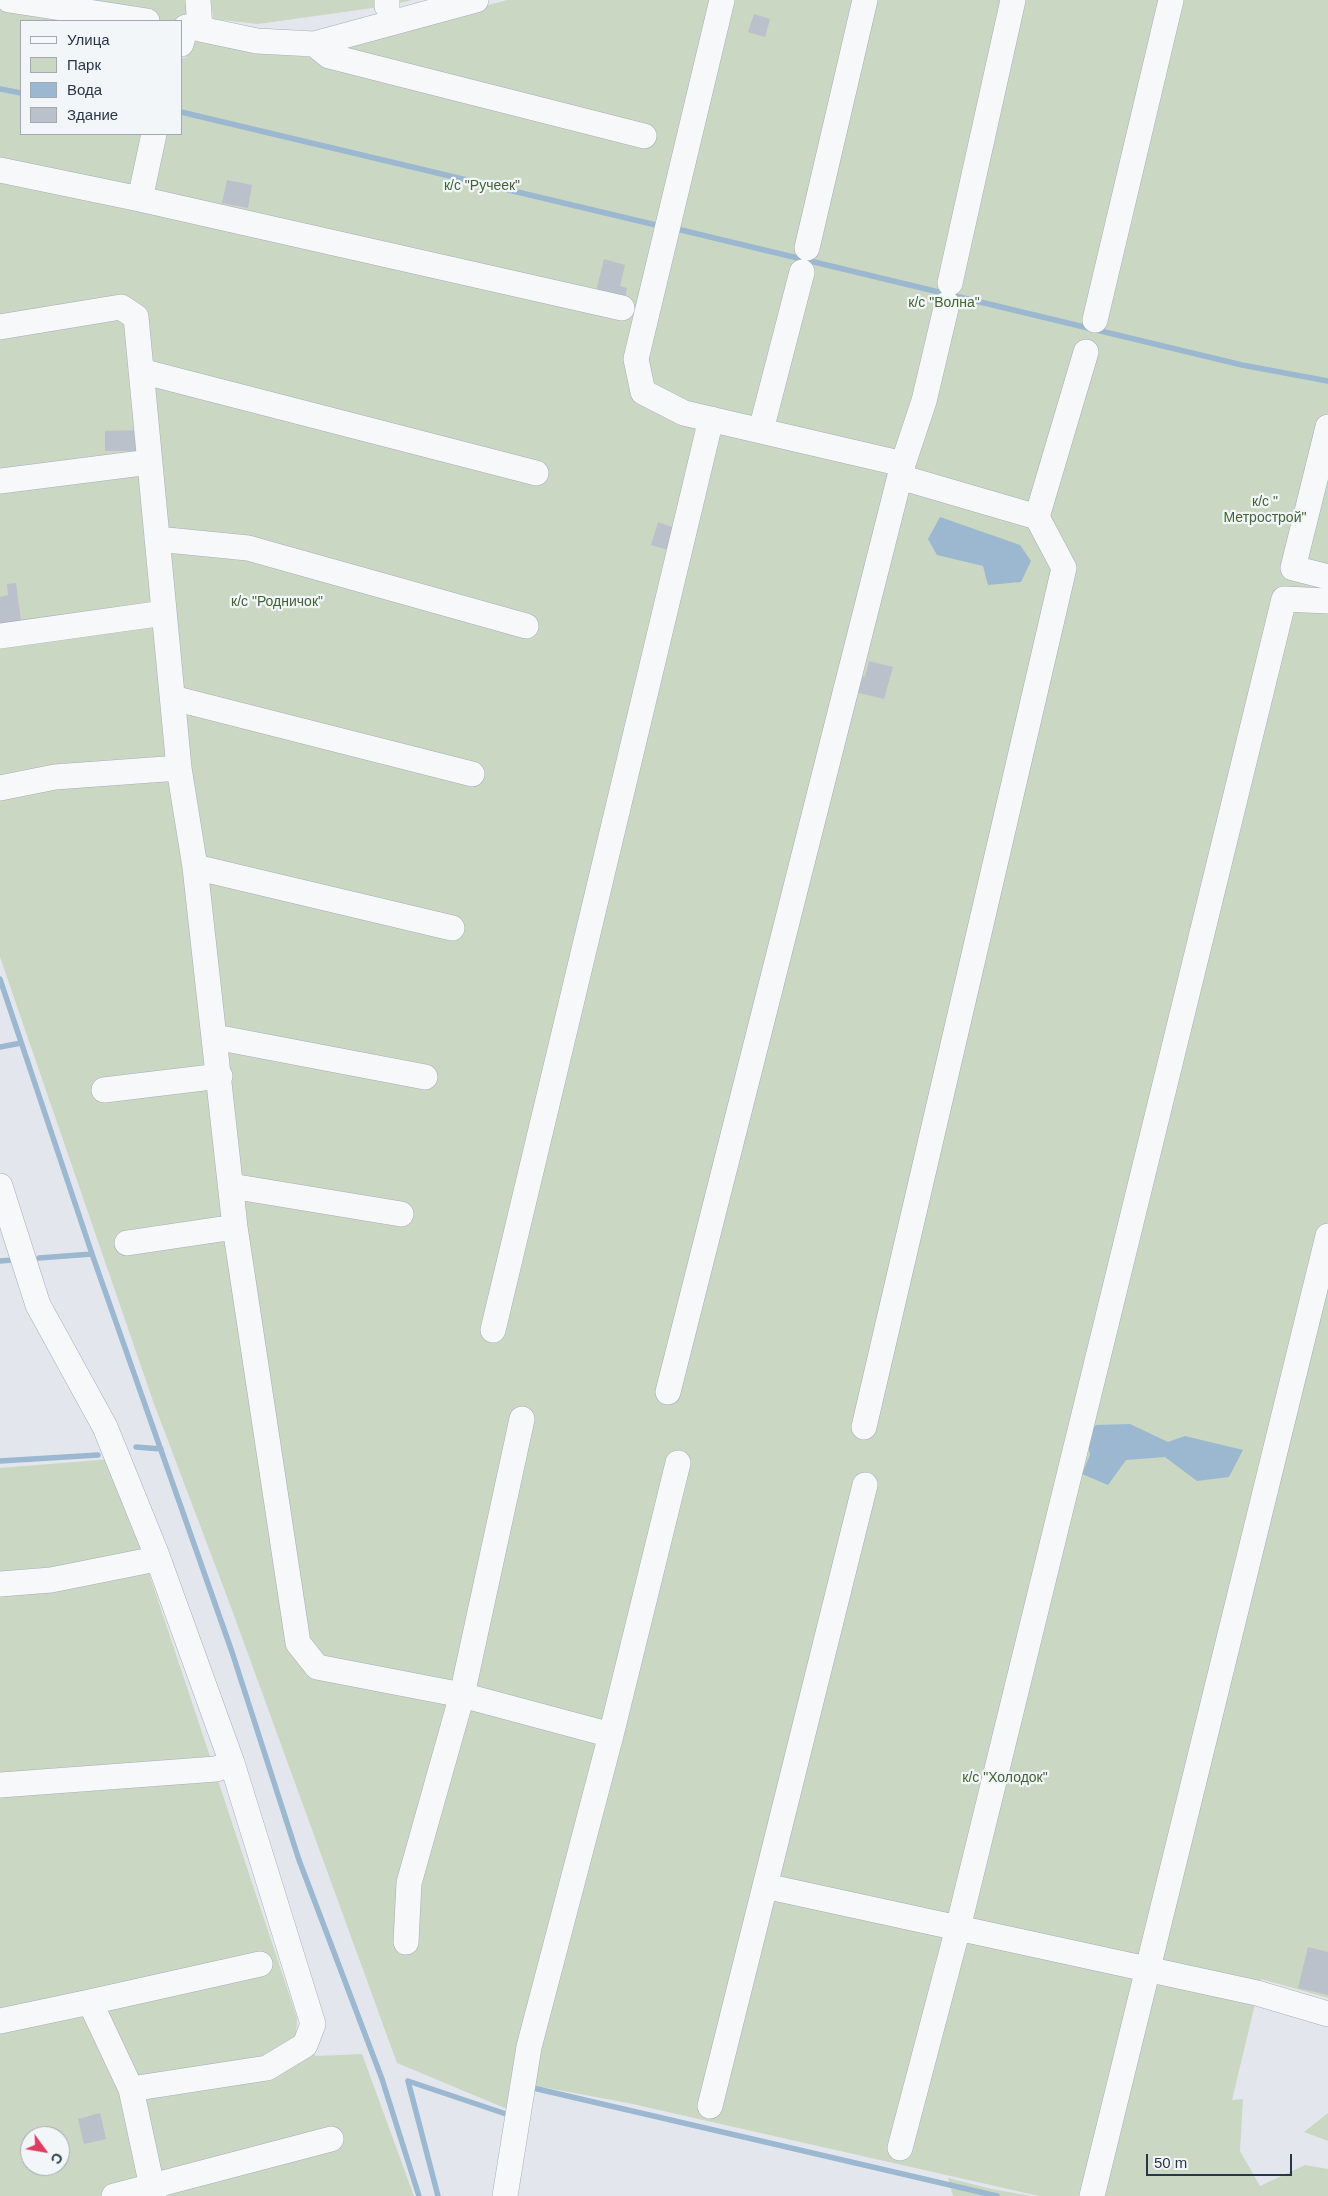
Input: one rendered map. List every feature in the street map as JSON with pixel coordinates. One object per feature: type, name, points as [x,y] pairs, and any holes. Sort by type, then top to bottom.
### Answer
[{"type":"lane","points":[[9,0],[140,20]]},
{"type":"lane","points":[[198,0],[187,31],[257,41],[314,44],[476,0]]},
{"type":"lane","points":[[722,0],[636,359],[643,392],[684,413],[761,430],[901,470],[1037,517],[1064,568],[864,1427]]},
{"type":"lane","points":[[761,430],[804,260],[865,0]]},
{"type":"lane","points":[[668,1392],[901,470],[924,401],[1013,0]]},
{"type":"lane","points":[[1095,320],[1171,0]]},
{"type":"lane","points":[[314,44],[329,56],[644,136]]},
{"type":"lane","points":[[140,199],[154,135]]},
{"type":"lane","points":[[0,170],[140,199],[622,308]]},
{"type":"lane","points":[[0,327],[121,307],[136,317],[179,768],[195,867],[220,1076],[235,1228],[298,1642],[317,1667],[462,1695],[611,1735]]},
{"type":"lane","points":[[1037,517],[1086,352]]},
{"type":"lane","points":[[141,371],[536,473]]},
{"type":"lane","points":[[493,1330],[711,419]]},
{"type":"lane","points":[[1328,427],[1293,568],[1328,577]]},
{"type":"lane","points":[[0,481],[150,462]]},
{"type":"lane","points":[[157,539],[248,548],[526,626]]},
{"type":"lane","points":[[900,2148],[958,1928],[1284,599],[1328,601]]},
{"type":"lane","points":[[0,636],[164,613]]},
{"type":"lane","points":[[173,698],[472,774]]},
{"type":"lane","points":[[0,788],[55,777],[179,768]]},
{"type":"lane","points":[[195,867],[452,928]]},
{"type":"lane","points":[[215,1038],[425,1077]]},
{"type":"lane","points":[[104,1090],[220,1076]]},
{"type":"lane","points":[[0,1186],[38,1305],[105,1428],[156,1553],[232,1763],[314,2024],[305,2045],[267,2068],[131,2090]]},
{"type":"lane","points":[[231,1186],[401,1214]]},
{"type":"lane","points":[[127,1243],[235,1228]]},
{"type":"lane","points":[[1092,2196],[1328,1236]]},
{"type":"lane","points":[[406,1942],[409,1883],[462,1695],[522,1419]]},
{"type":"lane","points":[[505,2196],[529,2047],[611,1735],[678,1463]]},
{"type":"lane","points":[[710,2106],[865,1485]]},
{"type":"lane","points":[[0,1584],[51,1580],[146,1561],[156,1553]]},
{"type":"lane","points":[[0,1786],[216,1769],[232,1763]]},
{"type":"lane","points":[[764,1886],[1258,1993],[1328,2014]]},
{"type":"lane","points":[[0,2021],[260,1964]]},
{"type":"lane","points":[[90,2002],[131,2090],[152,2192]]},
{"type":"lane","points":[[114,2196],[152,2192],[330,2139]]},
{"type":"green space","points":[[0,0],[190,0],[191,14],[176,20],[20,20],[20,135],[182,135],[182,58],[185,58],[190,40],[327,60],[331,47],[507,0],[1328,0],[1328,1998],[1261,1979],[1232,2100],[1243,2099],[1240,2151],[1260,2186],[1305,2165],[1328,2169],[1328,2196],[1039,2196],[628,2103],[510,2081],[507,2109],[397,2063],[232,1610],[153,1401],[0,957]]},
{"type":"green space","points":[[211,0],[412,0],[387,6],[258,24],[213,19]]},
{"type":"green space","points":[[111,1459],[297,2018],[296,2036],[316,2056],[362,2054],[414,2196],[0,2196],[0,1468]]},
{"type":"green space","points":[[1328,2113],[1328,2141],[1304,2132]]},
{"type":"green space","points":[[948,2178],[992,2189],[1031,2196],[953,2196]]},
{"type":"water","points":[[940,517],[1020,545],[1031,561],[1021,582],[988,585],[983,566],[937,555],[928,539]]},
{"type":"water","points":[[1130,1424],[1168,1442],[1185,1436],[1243,1450],[1229,1477],[1197,1481],[1165,1457],[1126,1460],[1108,1485],[1082,1474],[1090,1455],[1086,1435],[1096,1425]]},
{"type":"building","points":[[754,14],[770,19],[765,37],[748,32]]},
{"type":"building","points":[[227,180],[252,185],[248,208],[222,203]]},
{"type":"building","points":[[604,259],[625,265],[620,286],[627,288],[624,303],[595,296]]},
{"type":"building","points":[[138,430],[139,451],[105,451],[105,431]]},
{"type":"building","points":[[658,522],[675,528],[668,550],[651,545]]},
{"type":"building","points":[[16,583],[21,621],[0,625],[0,597],[8,595],[7,584]]},
{"type":"building","points":[[869,661],[893,667],[884,699],[855,692],[859,675],[865,677]]},
{"type":"building","points":[[1308,1947],[1328,1952],[1328,1995],[1298,1988]]},
{"type":"building","points":[[100,2113],[106,2139],[84,2144],[78,2119]]},
{"type":"waterway","points":[[0,89],[20,93]]},
{"type":"waterway","points":[[182,112],[656,225]]},
{"type":"waterway","points":[[677,229],[1242,365],[1328,381]]},
{"type":"waterway","points":[[0,979],[92,1254],[232,1652],[299,1860],[382,2079],[419,2196]]},
{"type":"waterway","points":[[0,1047],[21,1043]]},
{"type":"waterway","points":[[39,1258],[92,1254]]},
{"type":"waterway","points":[[0,1261],[12,1260]]},
{"type":"waterway","points":[[136,1447],[161,1449]]},
{"type":"waterway","points":[[0,1461],[98,1455]]},
{"type":"waterway","points":[[438,2196],[408,2081],[512,2116]]},
{"type":"waterway","points":[[529,2087],[997,2196]]},
{"type":"park label","name":"к/с \"Ручеек\"","points":[[482,186]]},
{"type":"park label","name":"к/с \"Волна\"","points":[[944,303]]},
{"type":"park label","name":"к/с \" Метрострой\"","points":[[1265,510]]},
{"type":"park label","name":"к/с \"Родничок\"","points":[[277,602]]},
{"type":"park label","name":"к/с \"Холодок\"","points":[[1005,1778]]}]
